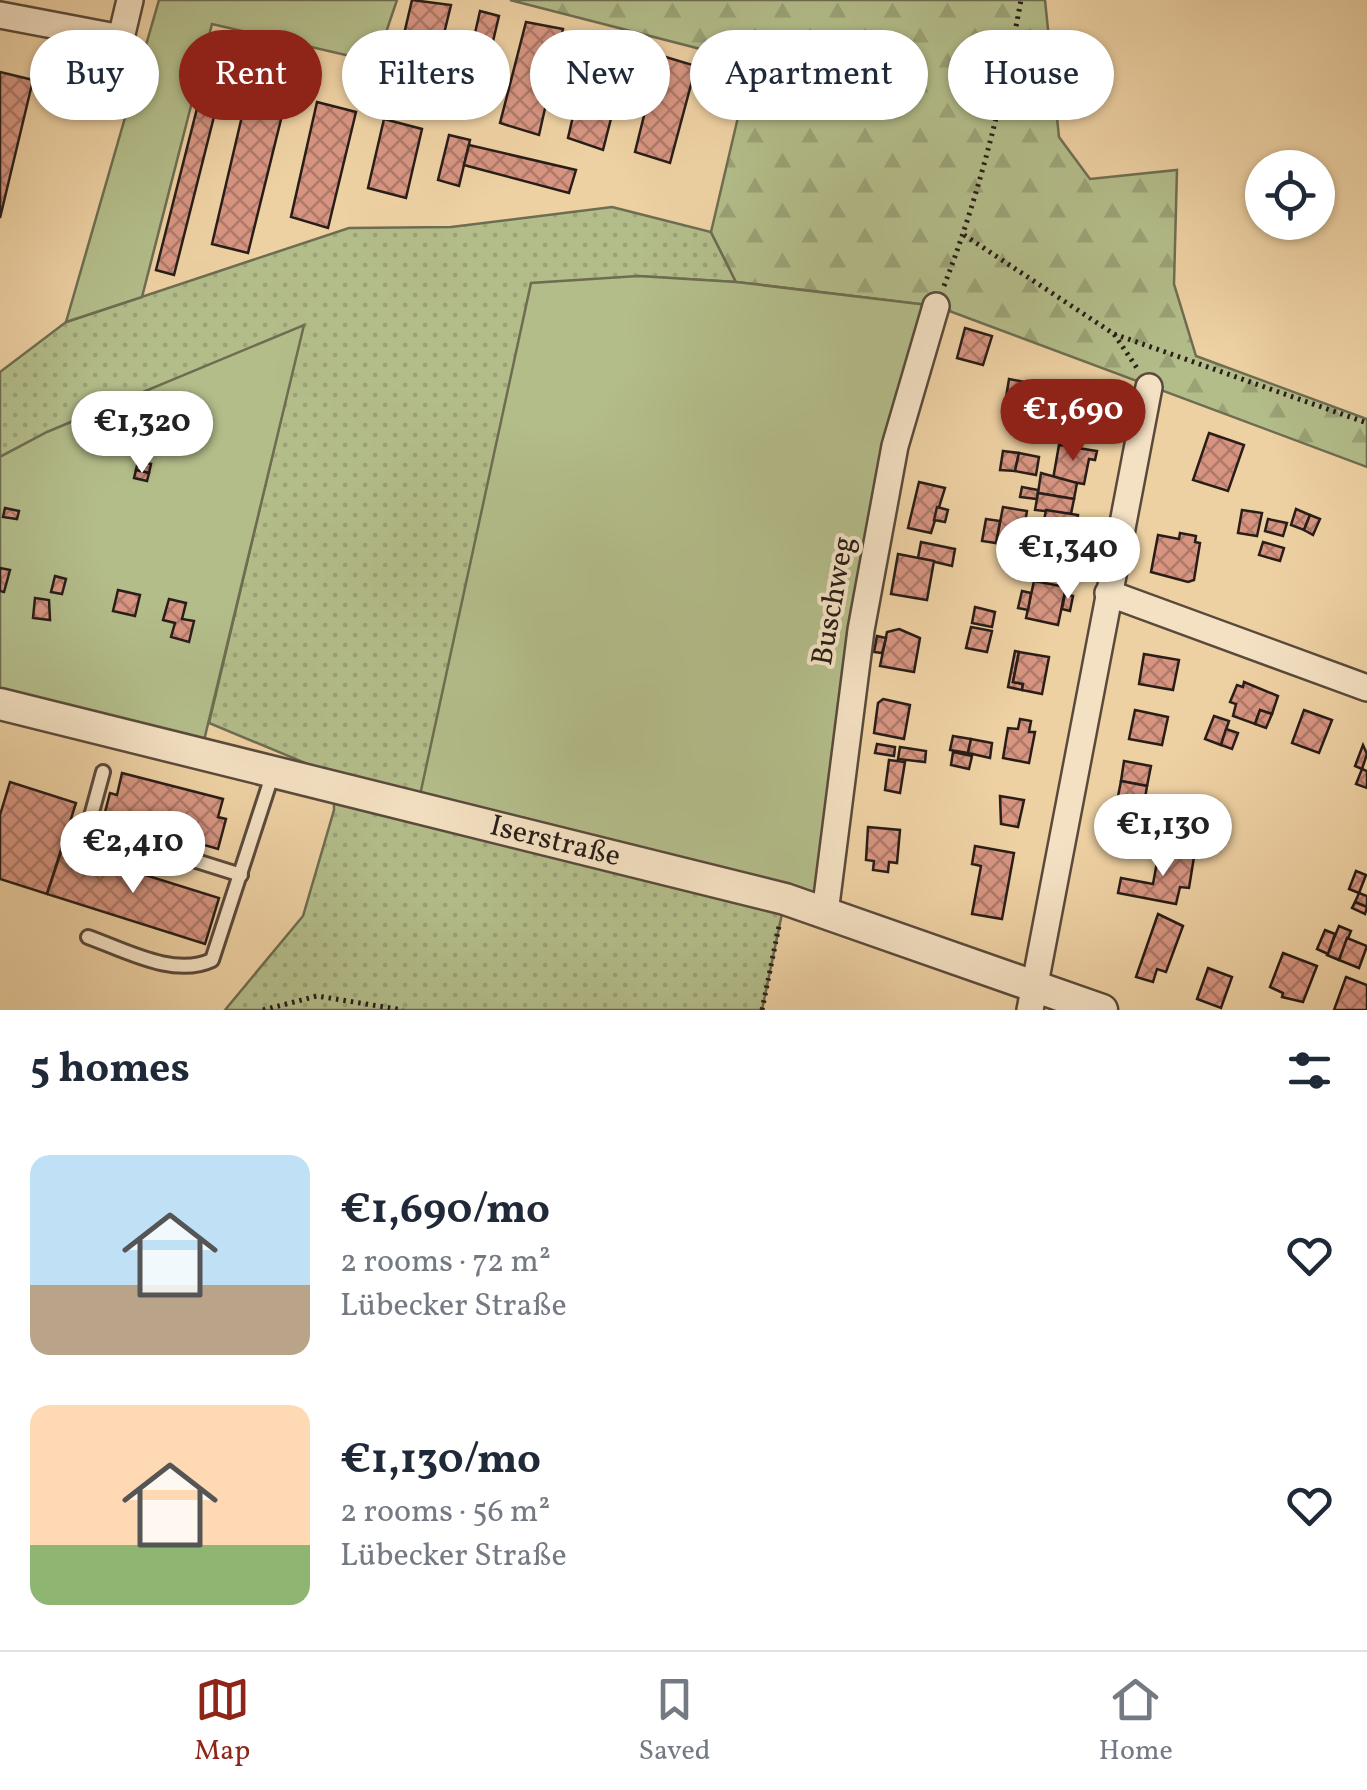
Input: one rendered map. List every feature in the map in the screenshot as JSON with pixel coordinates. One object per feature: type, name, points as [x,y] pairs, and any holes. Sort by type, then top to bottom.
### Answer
[{"type":"street","points":[[0,15],[121,38],[130,0]]},
{"type":"street","name":"Buschweg","points":[[826,913],[841,774],[878,538],[895,446],[936,306]]},
{"type":"street","points":[[1033,998],[1149,388]]},
{"type":"street","points":[[1108,593],[1367,688]]},
{"type":"street","name":"Iserstraße","points":[[0,704],[785,899],[1033,998],[1102,1010]]},
{"type":"lane","points":[[88,937],[170,966],[201,966],[212,960],[220,946],[273,770]]},
{"type":"lane","points":[[103,772],[92,816],[104,832],[241,875]]},
{"type":"path","points":[[936,306],[964,234],[1004,94],[1021,0]]},
{"type":"path","points":[[964,234],[1114,334],[1367,423]]},
{"type":"path","points":[[1114,334],[1149,388]]},
{"type":"path","points":[[762,1010],[785,899]]},
{"type":"path","points":[[262,1010],[317,996],[403,1010]]},
{"type":"green space","points":[[159,0],[397,0],[387,30],[342,30],[342,54],[322,49],[322,30],[238,30],[212,24],[210,30],[179,30],[179,120],[187,120],[142,297],[66,322],[124,120],[159,120],[159,30],[150,30]]},
{"type":"green space","points":[[510,0],[1045,0],[1048,30],[948,30],[948,120],[1057,120],[1059,137],[1090,179],[1177,170],[1174,284],[1196,356],[1367,419],[1367,467],[936,306],[736,282],[711,232],[737,120],[928,120],[928,30],[690,30],[690,46],[670,41],[670,30],[627,30]]},
{"type":"green space","points":[[612,207],[711,232],[736,282],[638,276],[785,899],[762,1010],[225,1010],[303,916],[334,810],[334,785],[404,804],[209,723],[303,326],[48,432],[0,457],[0,372],[66,322],[349,228],[451,227]]},
{"type":"green space","points":[[638,276],[736,282],[936,306],[895,446],[825,913],[417,809],[531,283]]},
{"type":"green space","points":[[304,325],[201,753],[0,704],[0,457],[47,432]]},
{"type":"building","points":[[412,0],[451,5],[445,30],[405,30]]},
{"type":"building","points":[[480,11],[499,16],[496,30],[476,30]]},
{"type":"building","points":[[526,22],[563,29],[530,30],[530,120],[542,120],[539,135],[500,123],[510,120],[510,84]]},
{"type":"building","points":[[670,58],[690,64],[690,88],[670,163],[635,152],[643,120],[670,120]]},
{"type":"building","points":[[0,72],[30,79],[30,93],[0,218]]},
{"type":"building","points":[[322,103],[342,108],[342,120],[354,120],[328,228],[291,217],[313,120],[322,120]]},
{"type":"building","points":[[194,120],[213,120],[174,275],[156,270]]},
{"type":"building","points":[[241,120],[281,120],[248,253],[212,244]]},
{"type":"building","points":[[384,120],[422,129],[406,198],[368,188]]},
{"type":"building","points":[[572,120],[611,120],[603,150],[568,138]]},
{"type":"building","points":[[449,135],[470,140],[459,186],[438,180]]},
{"type":"building","points":[[469,145],[576,170],[569,193],[464,165]]},
{"type":"building","points":[[965,328],[992,336],[983,365],[957,358]]},
{"type":"building","points":[[1009,379],[1035,384],[1032,404],[1054,407],[1053,417],[1004,410]]},
{"type":"building","points":[[1209,433],[1244,445],[1228,491],[1193,480]]},
{"type":"building","points":[[1059,445],[1097,451],[1095,460],[1089,459],[1084,484],[1053,479]]},
{"type":"building","points":[[1003,451],[1019,453],[1015,471],[1000,470]]},
{"type":"building","points":[[1019,453],[1039,457],[1036,475],[1015,471]]},
{"type":"building","points":[[138,461],[151,464],[149,473],[136,470]]},
{"type":"building","points":[[136,470],[149,473],[147,481],[134,478]]},
{"type":"building","points":[[1041,473],[1077,483],[1074,499],[1038,493]]},
{"type":"building","points":[[919,482],[945,488],[931,533],[908,528]]},
{"type":"building","points":[[1022,487],[1038,490],[1037,499],[1020,497]]},
{"type":"building","points":[[1038,493],[1074,499],[1071,514],[1035,510]]},
{"type":"building","points":[[937,507],[948,510],[945,522],[934,520]]},
{"type":"building","points":[[1003,507],[1027,511],[1021,547],[996,543]]},
{"type":"building","points":[[5,508],[19,511],[17,519],[3,517]]},
{"type":"building","points":[[1296,509],[1310,515],[1304,530],[1291,525]]},
{"type":"building","points":[[1046,510],[1078,515],[1076,528],[1086,530],[1084,543],[1074,541],[1071,552],[1039,547]]},
{"type":"building","points":[[1242,510],[1262,513],[1257,536],[1238,533]]},
{"type":"building","points":[[1310,515],[1320,519],[1313,535],[1304,530]]},
{"type":"building","points":[[986,519],[1000,521],[996,543],[982,541]]},
{"type":"building","points":[[1268,519],[1287,523],[1283,536],[1265,531]]},
{"type":"building","points":[[1180,533],[1196,536],[1195,542],[1200,543],[1194,580],[1188,582],[1151,572],[1158,535],[1179,539]]},
{"type":"building","points":[[921,542],[955,549],[952,566],[918,558]]},
{"type":"building","points":[[1263,542],[1284,548],[1280,561],[1259,555]]},
{"type":"building","points":[[898,554],[934,561],[927,600],[891,594]]},
{"type":"building","points":[[0,568],[10,570],[4,592],[0,591]]},
{"type":"building","points":[[55,576],[66,579],[62,594],[51,592]]},
{"type":"building","points":[[1034,581],[1066,587],[1058,625],[1026,618]]},
{"type":"building","points":[[118,590],[140,595],[135,616],[113,611]]},
{"type":"building","points":[[1022,591],[1031,593],[1028,610],[1018,608]]},
{"type":"building","points":[[1065,594],[1073,596],[1070,611],[1062,609]]},
{"type":"building","points":[[35,598],[49,600],[50,620],[33,618]]},
{"type":"building","points":[[169,599],[186,603],[182,619],[194,621],[189,642],[171,637],[175,623],[163,620]]},
{"type":"building","points":[[975,607],[995,612],[992,627],[972,623]]},
{"type":"building","points":[[971,627],[992,631],[987,652],[966,648]]},
{"type":"building","points":[[899,629],[920,638],[914,672],[880,666],[887,632]]},
{"type":"building","points":[[877,636],[886,638],[882,653],[874,652]]},
{"type":"building","points":[[1015,651],[1019,652],[1013,682],[1023,684],[1022,690],[1008,687]]},
{"type":"building","points":[[1019,652],[1049,657],[1042,694],[1022,690],[1023,684],[1013,682]]},
{"type":"building","points":[[1144,654],[1179,660],[1173,690],[1139,684]]},
{"type":"building","points":[[1244,682],[1278,696],[1272,714],[1260,710],[1255,724],[1233,716],[1236,704],[1230,702],[1237,685],[1243,687]]},
{"type":"building","points":[[883,699],[910,705],[904,739],[874,733],[878,703]]},
{"type":"building","points":[[1135,710],[1168,717],[1162,745],[1129,739]]},
{"type":"building","points":[[1260,710],[1272,714],[1266,728],[1255,724]]},
{"type":"building","points":[[1304,710],[1332,720],[1319,753],[1292,743]]},
{"type":"building","points":[[1214,716],[1229,721],[1221,745],[1205,739]]},
{"type":"building","points":[[1020,719],[1031,721],[1029,732],[1035,732],[1029,763],[1003,758],[1008,728],[1018,729]]},
{"type":"building","points":[[1226,729],[1238,733],[1232,749],[1221,745]]},
{"type":"building","points":[[953,736],[971,739],[968,753],[950,750]]},
{"type":"building","points":[[971,739],[992,743],[990,758],[968,753]]},
{"type":"building","points":[[877,744],[895,747],[894,756],[875,753]]},
{"type":"building","points":[[1363,745],[1367,754],[1362,769],[1355,766]]},
{"type":"building","points":[[900,747],[926,751],[925,762],[898,759]]},
{"type":"building","points":[[953,752],[972,756],[969,769],[951,765]]},
{"type":"building","points":[[889,760],[905,762],[900,793],[885,790]]},
{"type":"building","points":[[1124,761],[1151,766],[1147,786],[1121,781]]},
{"type":"building","points":[[1362,769],[1367,771],[1367,788],[1356,784]]},
{"type":"building","points":[[122,773],[223,799],[218,817],[226,819],[218,849],[104,816],[110,793],[117,795]]},
{"type":"building","points":[[1121,781],[1147,786],[1143,811],[1116,807]]},
{"type":"building","points":[[10,782],[76,803],[47,894],[0,879],[0,815]]},
{"type":"building","points":[[1000,796],[1024,800],[1018,827],[1001,824]]},
{"type":"building","points":[[868,827],[900,830],[897,863],[889,862],[888,872],[873,870],[874,861],[866,860]]},
{"type":"building","points":[[975,846],[1014,853],[1002,919],[972,914],[981,866],[972,864]]},
{"type":"building","points":[[62,849],[219,898],[205,944],[47,894]]},
{"type":"building","points":[[1159,851],[1194,857],[1189,888],[1180,887],[1176,904],[1118,893],[1121,878],[1153,884]]},
{"type":"building","points":[[1356,871],[1366,875],[1359,893],[1349,889]]},
{"type":"building","points":[[1359,893],[1367,896],[1367,907],[1355,902]]},
{"type":"building","points":[[1355,902],[1367,907],[1365,914],[1352,908]]},
{"type":"building","points":[[1158,914],[1183,926],[1166,972],[1157,969],[1153,982],[1136,977]]},
{"type":"building","points":[[1339,926],[1351,931],[1339,960],[1327,955]]},
{"type":"building","points":[[1325,930],[1335,934],[1328,954],[1317,949]]},
{"type":"building","points":[[1347,938],[1367,946],[1359,968],[1339,960]]},
{"type":"building","points":[[1283,953],[1317,966],[1303,1002],[1282,997],[1283,993],[1270,987]]},
{"type":"building","points":[[1208,968],[1232,977],[1221,1008],[1197,999]]},
{"type":"building","points":[[1346,977],[1367,985],[1367,1010],[1334,1010]]}]
